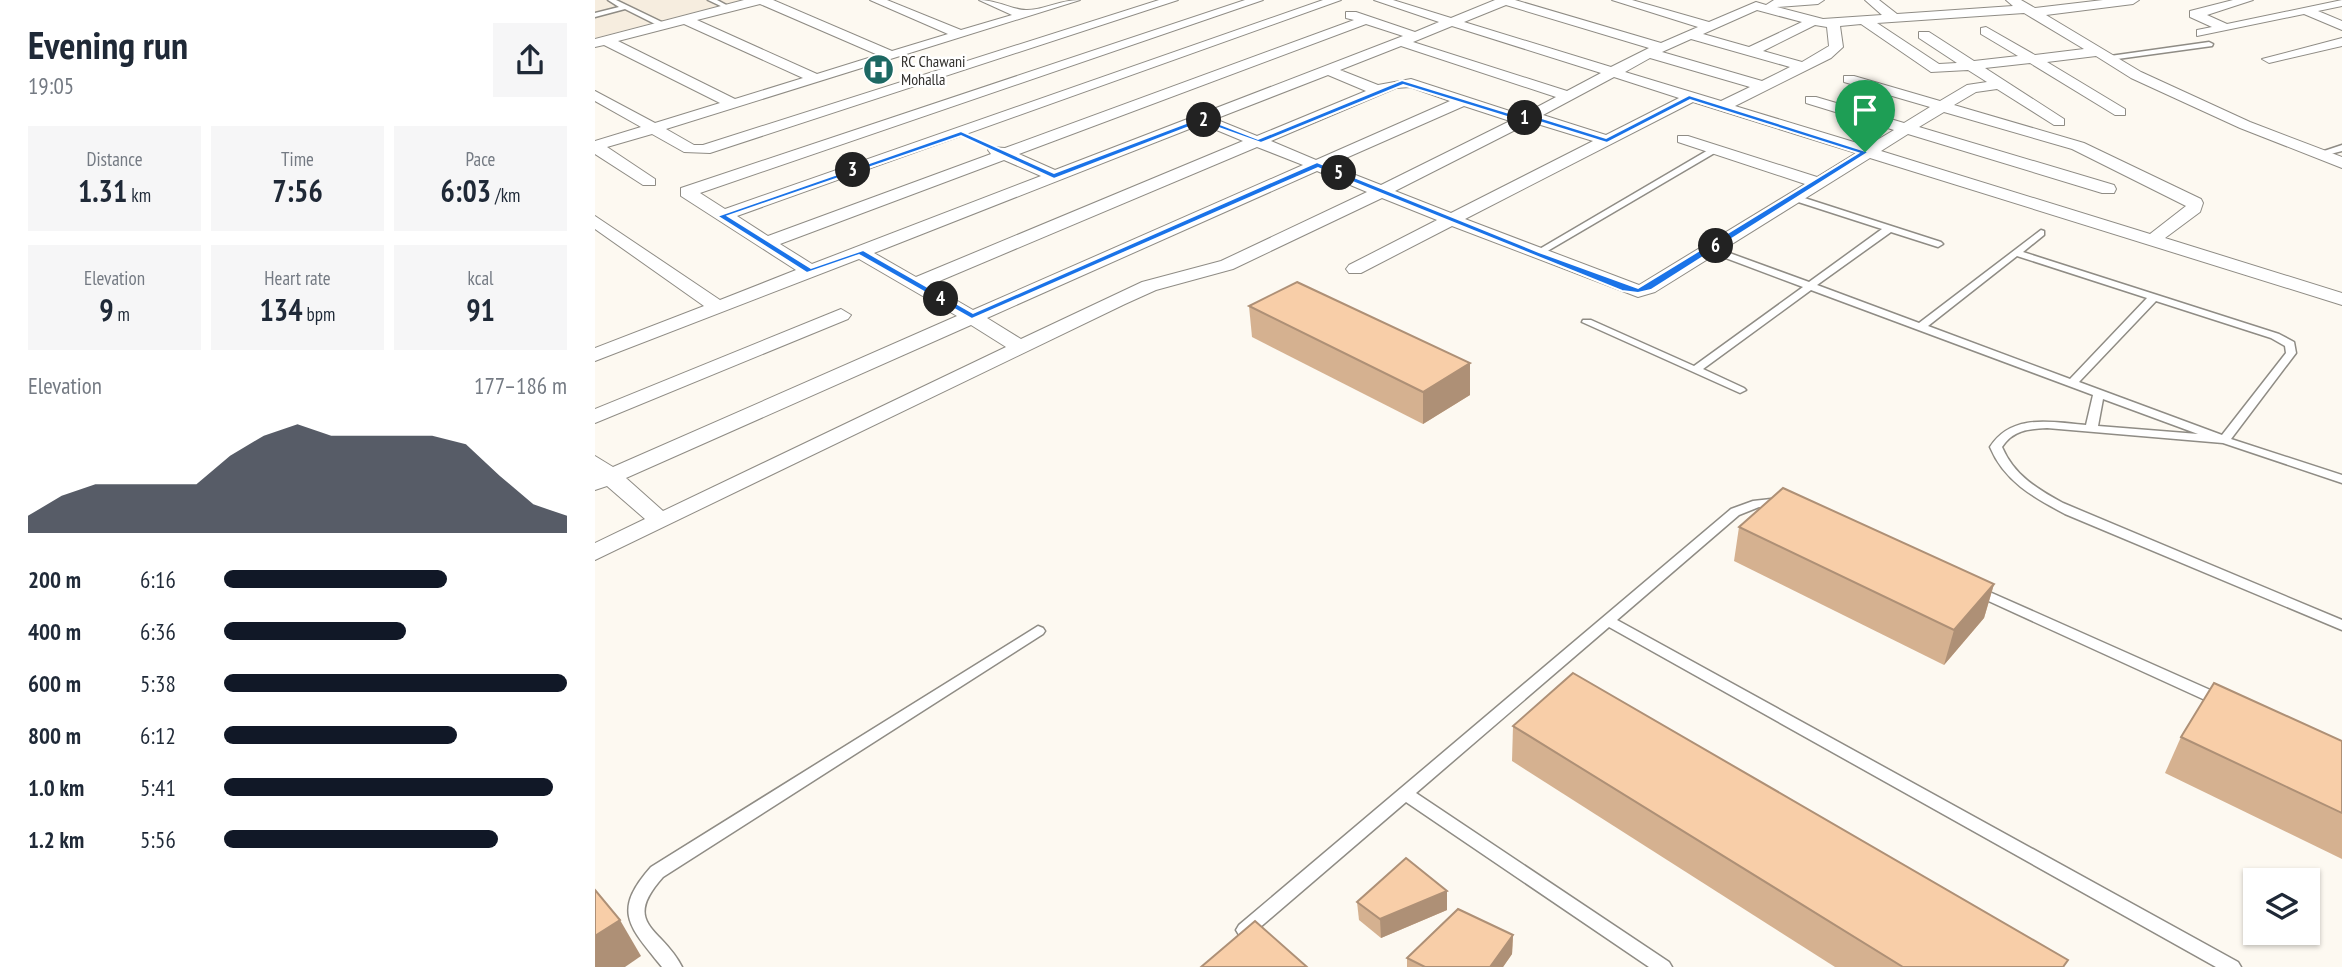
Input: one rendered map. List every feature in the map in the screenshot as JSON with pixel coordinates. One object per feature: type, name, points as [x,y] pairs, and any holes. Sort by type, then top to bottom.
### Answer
[{"type":"street","points":[[600,41],[760,0],[892,56]]},
{"type":"street","points":[[876,0],[961,35]]},
{"type":"street","points":[[985,0],[1025,15]]},
{"type":"street","points":[[595,147],[1074,0]]},
{"type":"street","points":[[810,271],[687,192],[1257,0]]},
{"type":"street","points":[[1380,0],[2342,299]]},
{"type":"street","points":[[595,335],[604,352],[1505,0],[1760,85]]},
{"type":"street","points":[[1618,0],[1710,26]]},
{"type":"street","points":[[1735,0],[1814,21],[1833,23],[2133,0]]},
{"type":"street","points":[[595,552],[1149,286],[1227,265],[1462,153],[1565,95],[1655,50],[1756,6],[1818,0]]},
{"type":"street","points":[[1871,0],[1894,18]]},
{"type":"street","points":[[2226,29],[2195,14],[2246,0]]},
{"type":"street","points":[[595,95],[690,149],[704,150],[1158,1]]},
{"type":"street","points":[[2206,38],[2226,29],[2309,12],[2342,2]]},
{"type":"street","points":[[721,216],[1173,57],[1338,6],[1408,39],[1565,95]]},
{"type":"street","points":[[2022,8],[2136,75],[2189,101],[2342,163]]},
{"type":"street","points":[[2309,12],[2342,26]]},
{"type":"street","points":[[684,19],[817,79]]},
{"type":"street","points":[[765,243],[1366,20]]},
{"type":"street","points":[[1750,52],[1814,21]]},
{"type":"street","points":[[1865,21],[1930,66],[1944,70],[2105,55]]},
{"type":"street","points":[[1721,107],[1836,47],[1837,38],[1833,23]]},
{"type":"street","points":[[1986,31],[2120,111]]},
{"type":"street","points":[[1690,35],[1802,66]]},
{"type":"street","points":[[1924,35],[2059,122]]},
{"type":"street","points":[[600,41],[734,104]]},
{"type":"street","points":[[2269,58],[2342,42]]},
{"type":"street","points":[[1132,43],[1266,94]]},
{"type":"street","points":[[855,67],[898,88]]},
{"type":"street","points":[[1328,70],[1379,91]]},
{"type":"street","points":[[1849,79],[2078,146],[2195,203],[2195,208],[2151,241]]},
{"type":"street","points":[[915,284],[1394,84],[1411,83],[1463,101],[1607,140]]},
{"type":"street","points":[[1202,119],[1625,289],[1638,290],[1648,288],[1972,88],[2000,84]]},
{"type":"street","points":[[1355,269],[1689,97]]},
{"type":"street","points":[[1811,100],[2108,189]]},
{"type":"street","points":[[661,521],[600,474],[972,317],[1463,101]]},
{"type":"street","points":[[920,114],[1054,176]]},
{"type":"street","points":[[1683,139],[1816,182]]},
{"type":"street","points":[[595,147],[649,183]]},
{"type":"street","points":[[2073,217],[2132,171]]},
{"type":"street","points":[[595,221],[718,307]]},
{"type":"street","points":[[860,252],[1020,346]]},
{"type":"street","points":[[595,416],[841,315]]},
{"type":"lane","points":[[611,0],[664,25]]},
{"type":"lane","points":[[711,0],[729,8]]},
{"type":"lane","points":[[595,15],[626,7]]},
{"type":"lane","points":[[2105,55],[2206,38]]},
{"type":"lane","points":[[2319,154],[2342,148]]},
{"type":"lane","points":[[1536,254],[1715,149]]},
{"type":"lane","points":[[1792,197],[1938,244]]},
{"type":"lane","points":[[1695,370],[1890,228]]},
{"type":"lane","points":[[1920,327],[2041,233]]},
{"type":"lane","points":[[1710,249],[2224,440],[2342,479]]},
{"type":"lane","points":[[2015,253],[2275,336],[2290,344],[2291,353],[2224,440]]},
{"type":"lane","points":[[2071,384],[2153,298]]},
{"type":"lane","points":[[1587,322],[1740,390]]},
{"type":"lane","points":[[2091,429],[2099,394]]},
{"type":"lane","points":[[2224,440],[2091,429],[2019,427],[2002,435],[1996,447],[2000,461],[2008,470],[2049,500],[2342,625]]},
{"type":"lane","points":[[1234,940],[1735,512],[1750,504],[1769,502],[1802,512]]},
{"type":"lane","points":[[1965,585],[2242,710]]},
{"type":"lane","points":[[1609,622],[2232,967]]},
{"type":"lane","points":[[673,967],[639,924],[634,910],[642,887],[657,873],[1038,631]]},
{"type":"lane","points":[[1403,793],[1663,967]]},
{"type":"shaded area","points":[[595,0],[742,0],[595,38]]},
{"type":"building","points":[[1297,282],[1470,363],[1423,392],[1249,306]]},
{"type":"building","points":[[1783,488],[1994,584],[1954,630],[1739,527]]},
{"type":"building","points":[[1573,673],[2068,960],[2063,967],[1903,967],[1513,726]]},
{"type":"building","points":[[2214,683],[2342,741],[2342,813],[2181,737]]},
{"type":"building","points":[[1406,858],[1447,891],[1380,919],[1357,902]]},
{"type":"building","points":[[595,890],[620,920],[595,936]]},
{"type":"building","points":[[1458,909],[1513,935],[1490,967],[1425,967],[1407,958]]},
{"type":"building","points":[[1255,921],[1307,967],[1201,967]]},
{"type":"place","name":"RC Chawani Mohalla","points":[[878,70]]},
{"type":"route","points":[[1402,82],[1523,120],[1529,116],[1607,140],[1689,97],[1865,152],[1648,288],[1638,290],[1625,289],[1317,165],[972,317],[860,252],[810,271],[721,216],[961,133],[1054,176],[1202,119],[1258,141],[1402,82]]}]
